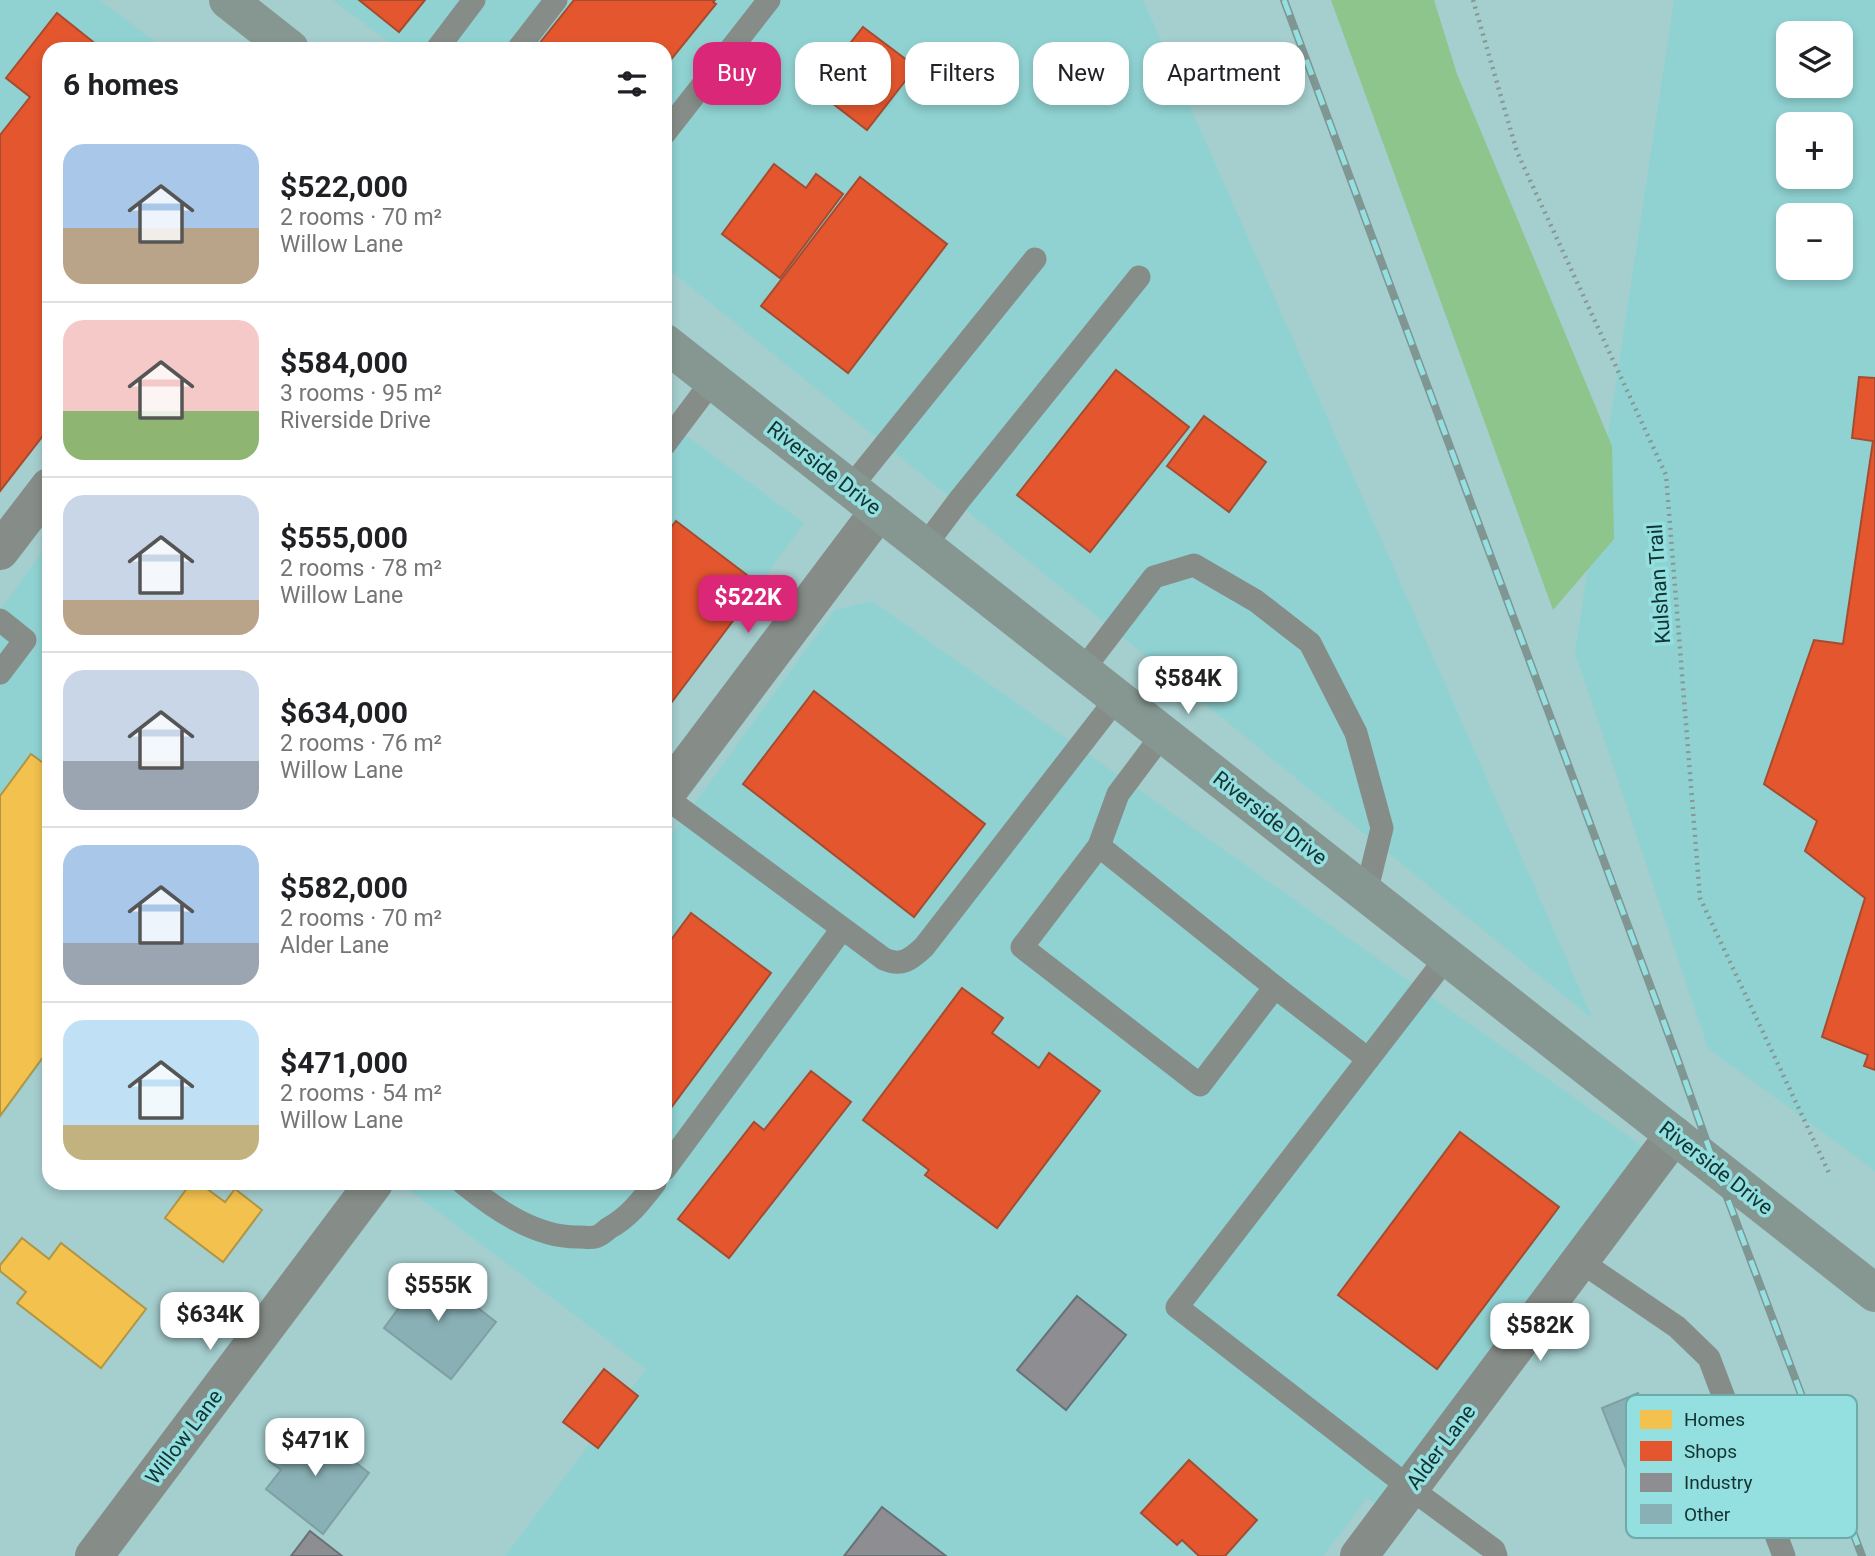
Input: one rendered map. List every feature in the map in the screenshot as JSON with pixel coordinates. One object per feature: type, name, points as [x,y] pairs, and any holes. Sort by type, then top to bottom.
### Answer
[{"type":"main road","points":[[228,0],[281,42]]},
{"type":"main road","name":"Riverside Drive","points":[[672,348],[1875,1293]]},
{"type":"street","points":[[0,551],[42,496]]},
{"type":"street","points":[[672,786],[864,500]]},
{"type":"street","name":"Alder Lane","points":[[1359,1556],[1674,1135]]},
{"type":"street","name":"Willow Lane","points":[[94,1556],[369,1190]]},
{"type":"lane","points":[[442,42],[474,0]]},
{"type":"lane","points":[[523,42],[556,0]]},
{"type":"lane","points":[[672,124],[769,0]]},
{"type":"lane","points":[[864,500],[1035,259]]},
{"type":"lane","points":[[924,547],[1139,277]]},
{"type":"lane","points":[[672,435],[713,380]]},
{"type":"lane","points":[[1082,671],[1154,577],[1194,565],[1256,601],[1310,643],[1356,733],[1382,828],[1366,893]]},
{"type":"lane","points":[[0,620],[25,639],[0,673]]},
{"type":"lane","points":[[672,801],[884,960],[894,964],[913,957],[924,947],[1117,698]]},
{"type":"lane","points":[[1163,734],[1118,794],[1099,846],[1022,947],[1200,1086],[1275,987]]},
{"type":"lane","points":[[1099,846],[1368,1059]]},
{"type":"lane","points":[[672,1160],[842,929]]},
{"type":"lane","points":[[1447,957],[1177,1307],[1494,1550],[1496,1556]]},
{"type":"lane","points":[[472,1190],[512,1217],[539,1230],[565,1237],[595,1237],[621,1222],[650,1190]]},
{"type":"lane","points":[[1580,1261],[1677,1328],[1709,1358],[1723,1395]]},
{"type":"lane","points":[[1777,1538],[1784,1556]]},
{"type":"path","name":"Kulshan Trail","points":[[1473,0],[1517,152],[1666,475],[1700,898],[1830,1175]]},
{"type":"shaded area","points":[[0,0],[99,0],[156,42],[42,42],[42,436],[0,492]]},
{"type":"shaded area","points":[[333,0],[1143,0],[1162,42],[1143,42],[1143,105],[1189,105],[1593,1019],[672,272],[672,42],[389,42]]},
{"type":"shaded area","points":[[1674,0],[1875,0],[1875,1171],[1708,1048],[1575,653]]},
{"type":"shaded area","points":[[672,425],[804,523],[672,704]]},
{"type":"shaded area","points":[[42,553],[42,1062],[0,1118],[0,610]]},
{"type":"shaded area","points":[[872,601],[1651,1152],[1386,1513],[1367,1498],[1323,1556],[505,1556],[646,1369],[411,1191],[672,1190],[672,834],[835,610]]},
{"type":"green space","points":[[1331,0],[1434,0],[1457,74],[1612,446],[1614,539],[1553,610]]},
{"type":"building: Homes","points":[[31,754],[42,762],[42,1059],[0,1116],[0,796]]},
{"type":"building: Homes","points":[[186,1190],[209,1190],[225,1202],[236,1190],[262,1210],[223,1262],[165,1218]]},
{"type":"building: Homes","points":[[22,1238],[49,1259],[61,1243],[146,1309],[101,1368],[17,1303],[26,1292],[0,1271],[0,1265]]},
{"type":"building: Shops","points":[[359,0],[425,0],[399,32]]},
{"type":"building: Shops","points":[[574,0],[715,0],[713,2],[716,4],[672,58],[672,42],[541,42]]},
{"type":"building: Shops","points":[[57,13],[93,42],[42,42],[42,437],[0,491],[0,135],[30,97],[6,78]]},
{"type":"building: Shops","points":[[863,27],[883,42],[851,42]]},
{"type":"building: Shops","points":[[891,48],[905,59],[905,81],[891,99]]},
{"type":"building: Shops","points":[[835,105],[886,105],[867,130]]},
{"type":"building: Shops","points":[[774,164],[806,188],[816,174],[843,194],[780,278],[722,234]]},
{"type":"building: Shops","points":[[860,177],[947,244],[848,373],[761,306]]},
{"type":"building: Shops","points":[[1116,370],[1189,427],[1090,552],[1017,495]]},
{"type":"building: Shops","points":[[1859,377],[1875,378],[1875,1070],[1864,1066],[1868,1055],[1822,1037],[1865,898],[1805,851],[1817,821],[1764,784],[1814,640],[1843,644],[1873,441],[1852,438]]},
{"type":"building: Shops","points":[[1204,416],[1266,462],[1229,512],[1167,466]]},
{"type":"building: Shops","points":[[676,521],[760,585],[672,702],[672,526]]},
{"type":"building: Shops","points":[[814,691],[985,824],[914,917],[743,784]]},
{"type":"building: Shops","points":[[691,913],[771,973],[672,1107],[672,939]]},
{"type":"building: Shops","points":[[962,988],[1003,1018],[992,1033],[1039,1068],[1049,1053],[1100,1091],[997,1228],[925,1175],[929,1170],[863,1120]]},
{"type":"building: Shops","points":[[811,1071],[851,1102],[729,1258],[678,1219],[754,1122],[764,1130]]},
{"type":"building: Shops","points":[[1460,1132],[1559,1207],[1437,1369],[1338,1295]]},
{"type":"building: Shops","points":[[604,1369],[638,1396],[598,1448],[563,1422]]},
{"type":"building: Shops","points":[[1189,1460],[1257,1520],[1225,1556],[1199,1556],[1182,1540],[1177,1545],[1141,1513]]},
{"type":"building: Industry","points":[[1077,1296],[1126,1335],[1066,1410],[1017,1370]]},
{"type":"building: Industry","points":[[882,1507],[946,1556],[844,1556]]},
{"type":"building: Industry","points":[[310,1531],[342,1556],[291,1556]]},
{"type":"building: Other","points":[[425,1267],[496,1322],[451,1379],[384,1328],[401,1305],[391,1297],[402,1282],[409,1287]]},
{"type":"building: Other","points":[[1626,1398],[1626,1468],[1602,1408]]},
{"type":"building: Other","points":[[309,1426],[369,1473],[323,1534],[266,1489],[281,1470],[269,1461],[289,1434],[298,1441]]},
{"type":"railway","points":[[1284,0],[1801,1395]]},
{"type":"railway","points":[[1855,1538],[1862,1556]]}]
